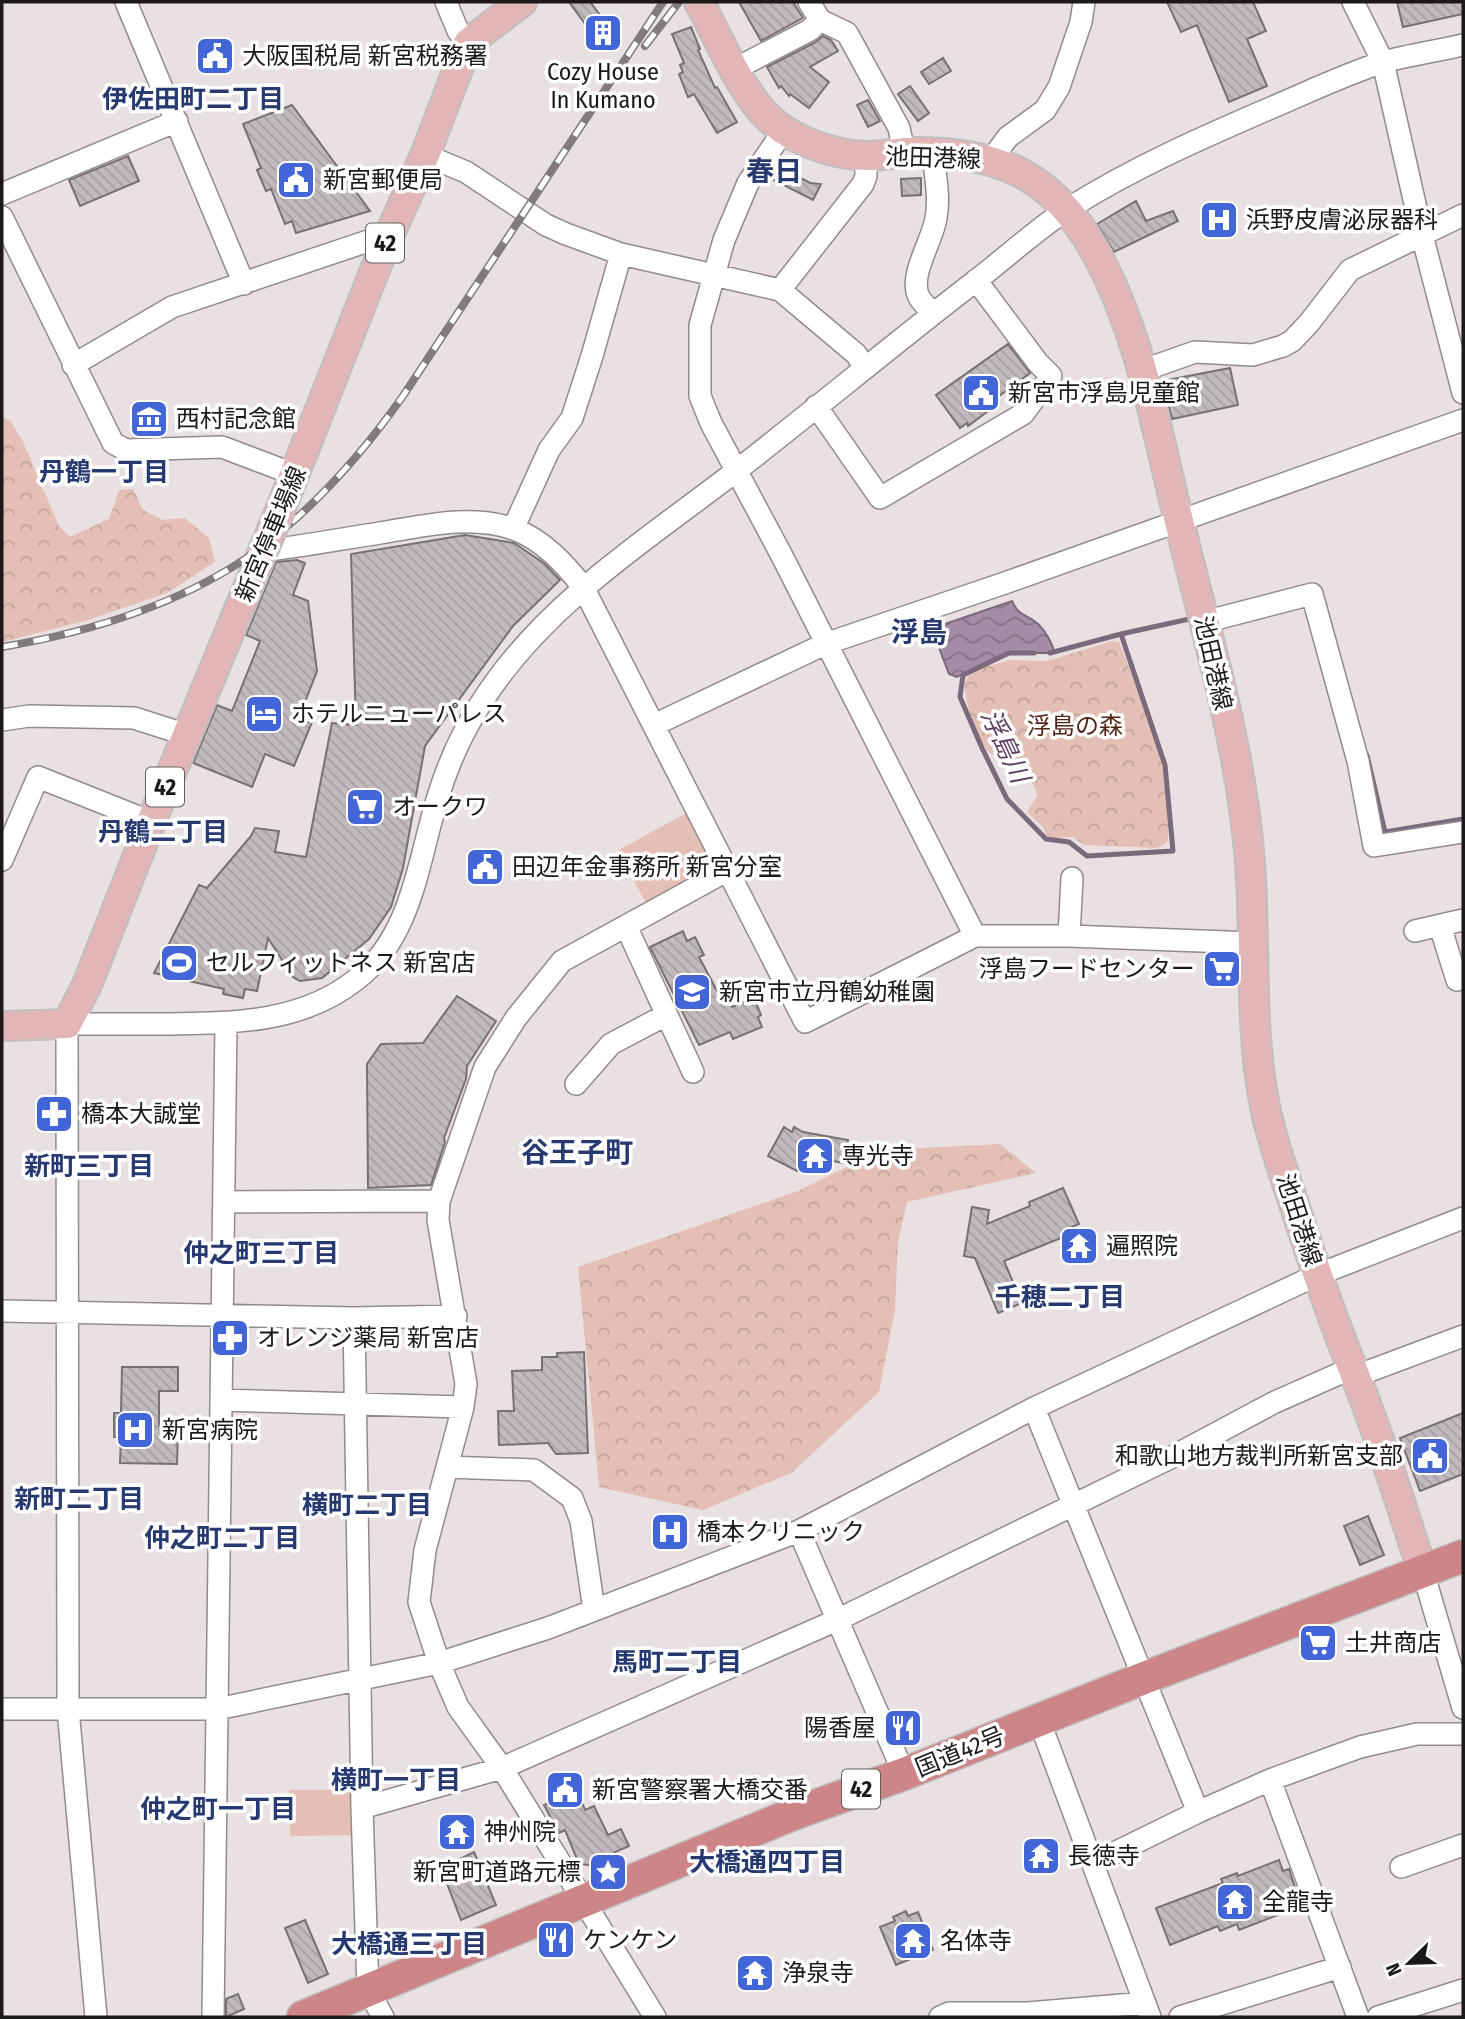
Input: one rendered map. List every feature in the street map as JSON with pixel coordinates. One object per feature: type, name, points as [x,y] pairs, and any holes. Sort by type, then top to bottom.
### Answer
[{"type":"highway","name":"国道42号","points":[[303,2017],[793,1814],[904,1774],[1143,1678],[1463,1556]]},
{"type":"main road","points":[[468,43],[522,2]]},
{"type":"main road","name":"池田港線","points":[[699,2],[759,108],[783,130],[824,148],[866,156],[904,152],[933,153],[991,160],[1018,171],[1037,183],[1067,209],[1109,279],[1143,370],[1237,764],[1250,859],[1257,1063],[1266,1112],[1317,1275],[1354,1372],[1423,1572]]},
{"type":"main road","name":"新宮停車場線","points":[[67,1024],[87,985],[151,822],[296,475],[384,247],[425,155],[468,43]]},
{"type":"main road","points":[[2,1026],[67,1024]]},
{"type":"street","points":[[126,2],[244,284]]},
{"type":"street","points":[[446,2],[458,31],[468,43]]},
{"type":"street","points":[[991,160],[1008,137],[1045,110],[1059,87],[1082,22],[1084,2]]},
{"type":"street","points":[[1353,2],[1383,62],[1422,235],[1463,393]]},
{"type":"street","points":[[736,69],[810,30],[814,11],[847,33],[899,128],[904,152]]},
{"type":"street","points":[[96,2017],[68,1709],[67,1024],[226,1023],[286,1015],[345,988],[379,959],[397,929],[411,895],[436,801],[463,733],[486,694],[516,654],[583,587],[737,470],[864,366],[1067,209],[1157,157],[1383,62],[1463,45]]},
{"type":"street","points":[[2,194],[177,121]]},
{"type":"street","points":[[783,130],[743,193],[713,275],[700,325],[700,396],[711,423],[975,936]]},
{"type":"street","points":[[933,153],[938,201],[936,221],[916,284],[919,296],[933,314]]},
{"type":"street","points":[[425,155],[466,172],[546,225],[621,254],[780,290],[856,354],[864,366]]},
{"type":"street","points":[[780,290],[863,184],[866,176],[866,156]]},
{"type":"street","points":[[1143,370],[1195,352],[1253,355],[1283,346],[1292,341],[1308,323],[1350,270],[1463,215]]},
{"type":"street","points":[[2,217],[113,443],[126,450],[222,447],[296,475]]},
{"type":"street","points":[[73,365],[172,307],[368,241],[384,247]]},
{"type":"street","points":[[513,529],[549,450],[572,418],[621,254]]},
{"type":"street","points":[[816,406],[880,498],[1023,414],[1051,376],[1038,363],[976,280]]},
{"type":"street","points":[[654,725],[825,644],[1463,420]]},
{"type":"street","points":[[263,551],[447,522],[479,522],[513,529],[532,539],[563,562],[583,587],[805,1022],[975,936],[1069,936],[1253,943]]},
{"type":"street","points":[[1204,622],[1312,594],[1358,761],[1374,846],[1463,832]]},
{"type":"street","points":[[2,720],[29,716],[134,718],[187,735]]},
{"type":"street","points":[[2,860],[38,777],[151,822]]},
{"type":"street","points":[[655,2017],[502,1768],[458,1707],[439,1663],[419,1602],[425,1550],[463,1407],[466,1384],[438,1220],[439,1201],[485,1067],[516,1018],[562,961],[728,870]]},
{"type":"street","points":[[1069,936],[1072,878]]},
{"type":"street","points":[[1415,931],[1463,920]]},
{"type":"street","points":[[626,926],[693,1072]]},
{"type":"street","points":[[1440,926],[1457,980]]},
{"type":"street","points":[[576,1084],[611,1044],[666,1015]]},
{"type":"street","points":[[214,2017],[226,1023]]},
{"type":"street","points":[[223,1202],[439,1201]]},
{"type":"street","points":[[2,1709],[217,1709],[439,1663],[548,1628],[799,1531],[1034,1408],[1317,1275],[1463,1218]]},
{"type":"street","points":[[2,1311],[354,1318],[456,1316]]},
{"type":"street","points":[[354,1318],[362,1808],[368,1990],[383,2017]]},
{"type":"street","points":[[362,1808],[502,1768],[837,1620],[1170,1458],[1273,1403],[1354,1372],[1463,1336]]},
{"type":"street","points":[[221,1401],[463,1407]]},
{"type":"street","points":[[1034,1408],[1198,1812]]},
{"type":"street","points":[[447,1467],[534,1470],[572,1498],[580,1521],[594,1610]]},
{"type":"street","points":[[799,1531],[904,1774]]},
{"type":"street","points":[[1423,1572],[1463,1708]]},
{"type":"street","points":[[940,2017],[950,2013],[1147,2010],[1039,1720]]},
{"type":"street","points":[[1094,1863],[1270,1780],[1360,1747],[1417,1734],[1463,1734]]},
{"type":"street","points":[[1270,1780],[1358,2017]]},
{"type":"street","points":[[1401,1867],[1463,1845]]},
{"type":"street","points":[[1180,2017],[1339,1967]]},
{"type":"street","points":[[1378,2017],[1463,1990]]},
{"type":"green space","points":[[2,418],[10,420],[23,442],[59,526],[70,537],[109,519],[119,490],[133,489],[143,510],[163,520],[185,518],[209,538],[215,562],[167,593],[85,621],[2,642]]},
{"type":"green space","name":"浮島の森","points":[[1112,641],[1119,642],[1161,758],[1168,802],[1168,840],[1156,848],[1084,845],[1073,837],[1053,838],[1046,835],[1043,827],[1027,812],[1037,796],[1034,786],[1015,766],[987,750],[974,727],[967,701],[964,683],[969,675],[981,668],[1011,660],[1047,661]]},
{"type":"green space","points":[[692,810],[723,868],[649,908],[617,851]]},
{"type":"green space","points":[[1000,1144],[1036,1173],[907,1202],[898,1242],[895,1310],[879,1392],[791,1473],[703,1510],[599,1487],[578,1267],[798,1191],[881,1150]]},
{"type":"green space","points":[[289,1790],[359,1790],[360,1835],[290,1836]]},
{"type":"water","points":[[1012,601],[1020,612],[1043,629],[1055,653],[1009,653],[957,677],[949,674],[936,640],[939,626]]},
{"type":"building","points":[[569,2],[590,2],[620,41],[605,51]]},
{"type":"building","points":[[739,2],[793,2],[803,18],[761,41]]},
{"type":"building","points":[[1167,2],[1253,2],[1266,31],[1247,39],[1267,86],[1229,102],[1197,25],[1181,32]]},
{"type":"building","points":[[1397,2],[1463,2],[1463,14],[1403,27]]},
{"type":"building","points":[[691,27],[715,88],[717,87],[737,122],[717,133],[694,94],[688,97],[679,74],[683,72],[680,65],[684,63],[672,34]]},
{"type":"building","points":[[823,36],[831,40],[838,51],[810,67],[829,82],[809,108],[790,94],[789,96],[781,86],[779,88],[767,67]]},
{"type":"building","points":[[943,58],[951,71],[929,84],[921,72]]},
{"type":"building","points":[[910,86],[929,113],[918,121],[898,94]]},
{"type":"building","points":[[868,100],[880,121],[868,127],[857,105]]},
{"type":"building","points":[[292,105],[370,211],[296,233],[292,221],[285,224],[271,189],[266,191],[257,170],[261,168],[243,124]]},
{"type":"building","points":[[128,156],[139,181],[80,206],[69,180]]},
{"type":"building","points":[[776,165],[810,183],[821,184],[813,200],[768,177]]},
{"type":"building","points":[[921,178],[921,195],[902,196],[901,179]]},
{"type":"building","points":[[1136,201],[1146,221],[1173,211],[1178,221],[1114,252],[1097,224]]},
{"type":"building","points":[[1008,344],[1030,373],[995,399],[999,403],[968,426],[967,423],[960,428],[936,395]]},
{"type":"building","points":[[1230,368],[1238,405],[1172,419],[1162,381]]},
{"type":"building","name":"オークワ","points":[[465,535],[514,543],[545,564],[560,580],[513,626],[425,746],[403,868],[391,907],[369,939],[322,978],[300,981],[293,977],[268,938],[257,991],[245,989],[243,998],[223,994],[224,989],[154,973],[199,885],[207,888],[255,828],[279,831],[275,852],[306,857],[332,723],[356,725],[351,554]]},
{"type":"building","points":[[297,560],[305,563],[293,595],[308,601],[317,671],[301,712],[307,714],[304,722],[312,722],[294,766],[265,754],[252,787],[193,763],[217,705],[232,711],[260,641],[246,635],[276,562]]},
{"type":"building","points":[[683,931],[687,941],[695,937],[704,955],[699,957],[723,1002],[729,1000],[732,1007],[754,998],[761,1015],[758,1017],[762,1027],[733,1039],[730,1032],[699,1045],[650,947]]},
{"type":"building","points":[[457,996],[496,1021],[467,1066],[466,1079],[444,1138],[431,1185],[368,1188],[367,1064],[381,1044],[423,1043]]},
{"type":"building","points":[[784,1127],[792,1132],[794,1127],[803,1132],[848,1140],[844,1163],[805,1156],[797,1171],[768,1156]]},
{"type":"building","points":[[1063,1188],[1079,1224],[1069,1228],[1071,1234],[1004,1261],[1022,1303],[998,1313],[975,1258],[964,1256],[972,1207],[989,1210],[987,1224],[1030,1206],[1029,1202]]},
{"type":"building","points":[[584,1352],[588,1453],[556,1454],[548,1443],[499,1445],[498,1411],[514,1411],[512,1371],[542,1370],[542,1357],[557,1357],[557,1353]]},
{"type":"building","points":[[122,1367],[178,1367],[178,1391],[159,1391],[159,1426],[164,1426],[164,1430],[178,1431],[177,1464],[120,1463],[121,1437],[114,1437],[114,1413],[121,1413]]},
{"type":"building","points":[[1463,1413],[1463,1474],[1420,1491],[1400,1438]]},
{"type":"building","points":[[1368,1516],[1384,1555],[1360,1565],[1344,1526]]},
{"type":"building","points":[[577,1791],[585,1810],[594,1806],[608,1835],[621,1829],[629,1846],[601,1862],[579,1864],[565,1830],[559,1833],[544,1805]]},
{"type":"building","points":[[474,1852],[496,1905],[461,1920],[441,1868]]},
{"type":"building","points":[[1279,1860],[1283,1871],[1289,1869],[1301,1906],[1239,1930],[1237,1924],[1220,1931],[1218,1926],[1170,1945],[1156,1908],[1223,1883],[1221,1879],[1237,1873],[1238,1876]]},
{"type":"building","points":[[906,1911],[908,1916],[918,1912],[933,1950],[896,1965],[880,1927],[895,1921],[893,1917]]},
{"type":"building","points":[[305,1920],[328,1974],[308,1983],[285,1928]]},
{"type":"building","points":[[238,1994],[244,2009],[226,2017],[226,1999]]},
{"type":"waterway","name":"浮島川","points":[[1050,653],[1194,618]]},
{"type":"waterway","name":"浮島川","points":[[1034,653],[1009,653],[963,675],[960,697],[1007,799],[1046,839],[1069,842],[1087,856],[1173,851],[1165,765],[1121,634]]},
{"type":"waterway","name":"浮島川","points":[[1367,755],[1385,832],[1463,819]]},
{"type":"railway","points":[[2,647],[97,625],[189,591],[245,559],[311,505],[369,441],[403,396],[663,2]]},
{"type":"railway","points":[[645,46],[679,2]]},
{"type":"place","name":"Cozy House In Kumano","points":[[603,33]]},
{"type":"place","name":"大阪国税局 新宮税務署","points":[[215,56]]},
{"type":"place","name":"新宮郵便局","points":[[296,180]]},
{"type":"place","name":"浜野皮膚泌尿器科","points":[[1219,220]]},
{"type":"place","name":"新宮市浮島児童館","points":[[981,393]]},
{"type":"place","name":"西村記念館","points":[[149,419]]},
{"type":"place","name":"ホテルニューパレス","points":[[264,714]]},
{"type":"place","name":"オークワ","points":[[365,807]]},
{"type":"place","name":"田辺年金事務所 新宮分室","points":[[485,867]]},
{"type":"place","name":"セルフィットネス 新宮店","points":[[179,963]]},
{"type":"place","name":"浮島フードセンター","points":[[1222,969]]},
{"type":"place","name":"新宮市立丹鶴幼稚園","points":[[692,992]]},
{"type":"place","name":"橋本大誠堂","points":[[54,1114]]},
{"type":"place","name":"専光寺","points":[[815,1156]]},
{"type":"place","name":"遍照院","points":[[1079,1246]]},
{"type":"place","name":"オレンジ薬局 新宮店","points":[[230,1338]]},
{"type":"place","name":"新宮病院","points":[[135,1430]]},
{"type":"place","name":"和歌山地方裁判所新宮支部","points":[[1430,1456]]},
{"type":"place","name":"橋本クリニック","points":[[670,1532]]},
{"type":"place","name":"土井商店","points":[[1318,1643]]},
{"type":"place","name":"陽香屋","points":[[903,1728]]},
{"type":"place","name":"新宮警察署大橋交番","points":[[565,1790]]},
{"type":"place","name":"神州院","points":[[457,1832]]},
{"type":"place","name":"長徳寺","points":[[1041,1856]]},
{"type":"place","name":"新宮町道路元標","points":[[608,1872]]},
{"type":"place","name":"全龍寺","points":[[1235,1902]]},
{"type":"place","name":"ケンケン","points":[[556,1940]]},
{"type":"place","name":"名体寺","points":[[913,1941]]},
{"type":"place","name":"浄泉寺","points":[[755,1973]]},
{"type":"district","name":"伊佐田町二丁目","points":[[193,99]]},
{"type":"district","name":"春日","points":[[774,171]]},
{"type":"district","name":"丹鶴一丁目","points":[[104,472]]},
{"type":"district","name":"浮島","points":[[919,632]]},
{"type":"district","name":"丹鶴二丁目","points":[[163,832]]},
{"type":"district","name":"谷王子町","points":[[577,1152]]},
{"type":"district","name":"新町三丁目","points":[[89,1166]]},
{"type":"district","name":"仲之町三丁目","points":[[261,1253]]},
{"type":"district","name":"千穂二丁目","points":[[1060,1297]]},
{"type":"district","name":"新町二丁目","points":[[79,1499]]},
{"type":"district","name":"横町二丁目","points":[[367,1505]]},
{"type":"district","name":"仲之町二丁目","points":[[222,1538]]},
{"type":"district","name":"馬町二丁目","points":[[677,1662]]},
{"type":"district","name":"横町一丁目","points":[[396,1780]]},
{"type":"district","name":"仲之町一丁目","points":[[218,1809]]},
{"type":"district","name":"大橋通四丁目","points":[[767,1862]]},
{"type":"district","name":"大橋通三丁目","points":[[409,1944]]}]
